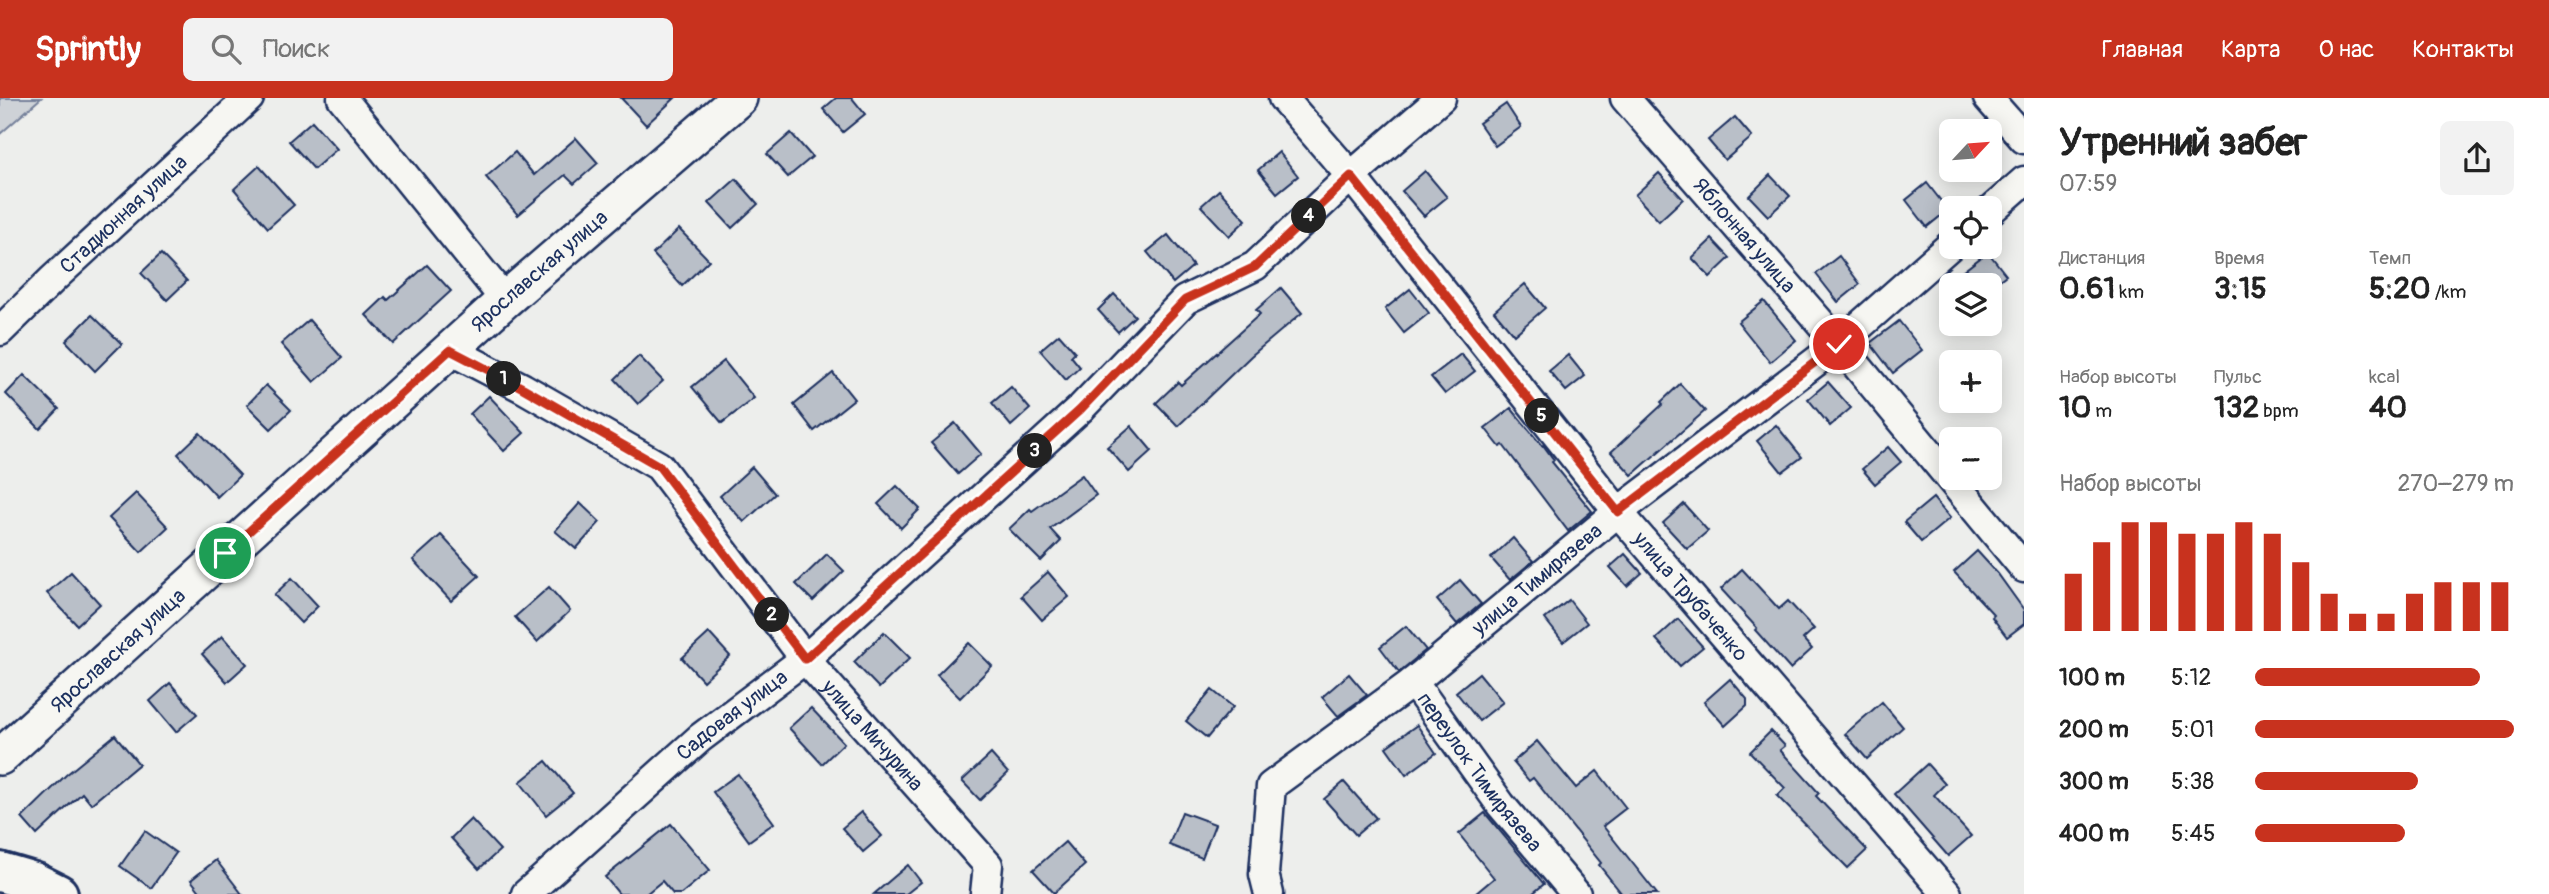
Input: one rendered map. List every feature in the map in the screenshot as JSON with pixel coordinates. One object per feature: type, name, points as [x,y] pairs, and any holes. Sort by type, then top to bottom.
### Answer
[{"type":"main road","points":[[0,872],[34,882],[58,894]]},
{"type":"street","name":"Стадионная улица","points":[[0,331],[249,98]]},
{"type":"street","points":[[342,98],[505,300]]},
{"type":"street","name":"Ярославская улица","points":[[0,757],[505,300],[740,98]]},
{"type":"street","name":"улица Трубаченко","points":[[1283,98],[1351,176],[1618,512],[1947,894]]},
{"type":"street","name":"Садовая улица","points":[[526,894],[700,738],[805,659],[1080,410],[1185,300],[1255,267],[1351,176],[1441,98]]},
{"type":"street","name":"Яблонная улица","points":[[1625,98],[1839,344],[2024,568]]},
{"type":"street","points":[[1988,98],[2024,139]]},
{"type":"street","points":[[2002,200],[2024,181]]},
{"type":"street","name":"улица Тимирязева","points":[[1269,894],[1264,874],[1271,786],[1413,682],[1618,512],[1839,344],[1939,256]]},
{"type":"street","name":"улица Мичурина","points":[[450,350],[523,388],[659,466],[805,659],[988,865],[985,894]]},
{"type":"street","name":"переулок Тимирязева","points":[[1413,682],[1501,805],[1576,894]]},
{"type":"shaded area","points":[[0,98],[41,98],[0,134]]},
{"type":"building","points":[[621,98],[675,98],[646,125]]},
{"type":"building","points":[[836,98],[852,98],[865,114],[843,132],[823,109]]},
{"type":"building","points":[[1506,104],[1521,127],[1495,146],[1479,123]]},
{"type":"building","points":[[1735,117],[1752,137],[1725,160],[1708,140]]},
{"type":"building","points":[[312,121],[337,149],[314,169],[289,141]]},
{"type":"building","points":[[791,133],[812,157],[788,177],[767,154]]},
{"type":"building","points":[[576,138],[598,163],[574,184],[565,175],[518,215],[486,177],[515,152],[534,175]]},
{"type":"building","points":[[1279,152],[1298,176],[1277,193],[1258,170]]},
{"type":"building","points":[[259,166],[294,205],[268,228],[234,189]]},
{"type":"building","points":[[1425,171],[1447,197],[1424,216],[1402,191]]},
{"type":"building","points":[[1659,173],[1683,199],[1659,221],[1635,195]]},
{"type":"building","points":[[1770,175],[1790,196],[1768,216],[1749,196]]},
{"type":"building","points":[[736,179],[758,204],[732,228],[709,203]]},
{"type":"building","points":[[1927,183],[1939,198],[1939,217],[1927,227],[1906,200]]},
{"type":"building","points":[[1219,190],[1246,220],[1229,236],[1201,206]]},
{"type":"building","points":[[679,229],[709,260],[682,286],[653,254]]},
{"type":"building","points":[[1168,235],[1193,266],[1173,283],[1147,252]]},
{"type":"building","points":[[1712,239],[1730,258],[1710,277],[1692,258]]},
{"type":"building","points":[[161,254],[187,281],[167,300],[141,273]]},
{"type":"building","points":[[1839,256],[1860,284],[1838,302],[1816,274]]},
{"type":"building","points":[[1979,259],[1993,259],[2006,275],[2002,278],[2002,273],[1961,273]]},
{"type":"building","points":[[427,265],[451,291],[393,344],[366,315],[385,297],[388,300]]},
{"type":"building","points":[[1525,284],[1545,308],[1514,335],[1494,311]]},
{"type":"building","points":[[1281,288],[1302,313],[1251,356],[1178,426],[1156,403],[1178,382],[1181,385],[1260,314],[1256,310]]},
{"type":"building","points":[[1410,289],[1429,313],[1404,333],[1385,309]]},
{"type":"building","points":[[1114,294],[1135,316],[1118,332],[1098,310]]},
{"type":"building","points":[[1764,301],[1796,340],[1770,362],[1738,322]]},
{"type":"building","points":[[92,315],[122,344],[95,371],[66,341]]},
{"type":"building","points":[[309,320],[342,358],[314,382],[281,344]]},
{"type":"building","points":[[1899,321],[1922,350],[1893,373],[1870,343]]},
{"type":"building","points":[[1059,334],[1075,352],[1071,356],[1080,367],[1066,380],[1040,350]]},
{"type":"building","points":[[1461,354],[1475,371],[1445,394],[1431,377]]},
{"type":"building","points":[[1568,355],[1585,376],[1566,391],[1549,371]]},
{"type":"building","points":[[639,356],[663,381],[638,404],[615,379]]},
{"type":"building","points":[[724,361],[754,398],[722,423],[692,387]]},
{"type":"building","points":[[833,373],[854,399],[814,431],[794,405]]},
{"type":"building","points":[[24,375],[59,409],[40,429],[6,394]]},
{"type":"building","points":[[1828,382],[1851,408],[1830,426],[1808,399]]},
{"type":"building","points":[[1680,384],[1705,411],[1632,475],[1611,452],[1663,404],[1661,402]]},
{"type":"building","points":[[266,385],[291,410],[271,429],[247,405]]},
{"type":"building","points":[[1011,387],[1030,409],[1011,426],[992,403]]},
{"type":"building","points":[[489,396],[524,433],[504,451],[470,414]]},
{"type":"building","points":[[1511,408],[1543,445],[1554,460],[1552,462],[1592,511],[1568,531],[1503,445],[1500,447],[1485,428]]},
{"type":"building","points":[[955,423],[981,454],[958,474],[931,443]]},
{"type":"building","points":[[1776,425],[1802,457],[1782,472],[1757,441]]},
{"type":"building","points":[[1131,426],[1152,451],[1129,472],[1107,447]]},
{"type":"building","points":[[200,433],[240,475],[217,497],[178,454]]},
{"type":"building","points":[[1888,447],[1901,462],[1875,484],[1862,469]]},
{"type":"building","points":[[752,467],[775,494],[744,522],[720,496]]},
{"type":"building","points":[[1082,475],[1096,495],[1050,529],[1061,541],[1041,561],[1009,529],[1030,509],[1032,511]]},
{"type":"building","points":[[897,486],[920,509],[901,528],[878,504]]},
{"type":"building","points":[[136,493],[168,527],[141,552],[109,518]]},
{"type":"building","points":[[1933,498],[1950,518],[1921,542],[1904,522]]},
{"type":"building","points":[[580,503],[600,522],[576,549],[555,531]]},
{"type":"building","points":[[1684,504],[1708,531],[1687,549],[1663,523]]},
{"type":"building","points":[[441,535],[479,576],[451,601],[413,560]]},
{"type":"building","points":[[1513,538],[1533,561],[1510,580],[1491,558]]},
{"type":"building","points":[[1977,551],[2024,610],[2024,624],[2007,637],[1992,617],[1994,615],[1954,572]]},
{"type":"building","points":[[827,554],[844,571],[813,601],[796,584]]},
{"type":"building","points":[[1625,554],[1642,573],[1627,586],[1610,567]]},
{"type":"building","points":[[1742,569],[1779,609],[1788,601],[1814,629],[1803,639],[1812,649],[1790,669],[1721,589]]},
{"type":"building","points":[[71,572],[100,604],[77,625],[47,593]]},
{"type":"building","points":[[1048,572],[1069,597],[1042,620],[1021,596]]},
{"type":"building","points":[[292,578],[318,606],[301,623],[274,595]]},
{"type":"building","points":[[1460,580],[1481,604],[1457,624],[1437,600]]},
{"type":"building","points":[[549,587],[570,611],[537,642],[515,617]]},
{"type":"building","points":[[1569,600],[1587,623],[1563,642],[1545,619]]},
{"type":"building","points":[[1678,619],[1703,647],[1680,666],[1656,639]]},
{"type":"building","points":[[1406,626],[1426,650],[1399,672],[1380,647]]},
{"type":"building","points":[[884,632],[910,658],[879,688],[854,662]]},
{"type":"building","points":[[709,633],[730,656],[703,681],[682,658]]},
{"type":"building","points":[[222,636],[247,664],[227,682],[202,654]]},
{"type":"building","points":[[969,643],[992,666],[960,698],[937,675]]},
{"type":"building","points":[[1479,673],[1503,702],[1479,721],[1456,692]]},
{"type":"building","points":[[1349,674],[1367,695],[1338,716],[1322,697]]},
{"type":"building","points":[[1730,679],[1747,699],[1747,706],[1725,726],[1704,702]]},
{"type":"building","points":[[170,683],[197,714],[176,732],[150,701]]},
{"type":"building","points":[[1212,690],[1233,707],[1207,738],[1186,721]]},
{"type":"building","points":[[1882,702],[1903,727],[1867,759],[1845,734]]},
{"type":"building","points":[[811,708],[844,743],[822,764],[789,728]]},
{"type":"building","points":[[1417,725],[1436,753],[1406,775],[1386,747]]},
{"type":"building","points":[[1771,731],[1785,746],[1780,750],[1819,793],[1816,796],[1867,850],[1848,868],[1777,796],[1785,788],[1750,752]]},
{"type":"building","points":[[115,735],[139,764],[91,804],[82,793],[37,835],[22,818],[66,775]]},
{"type":"building","points":[[1537,741],[1576,788],[1597,771],[1626,808],[1603,826],[1657,894],[1622,894],[1599,865],[1601,863],[1533,778],[1529,781],[1513,762]]},
{"type":"building","points":[[991,754],[1008,773],[980,800],[962,781]]},
{"type":"building","points":[[546,761],[573,793],[546,815],[520,782]]},
{"type":"building","points":[[1927,764],[1945,784],[1934,795],[1971,836],[1948,856],[1894,794]]},
{"type":"building","points":[[738,774],[774,823],[749,841],[713,792]]},
{"type":"building","points":[[1344,782],[1376,818],[1356,835],[1324,799]]},
{"type":"building","points":[[861,812],[882,836],[863,852],[842,828]]},
{"type":"building","points":[[1182,812],[1215,824],[1202,858],[1169,845]]},
{"type":"building","points":[[1485,813],[1544,884],[1532,894],[1475,894],[1494,878],[1459,834]]},
{"type":"building","points":[[471,819],[500,850],[479,869],[451,838]]},
{"type":"building","points":[[671,824],[710,870],[681,894],[673,894],[662,881],[646,894],[619,894],[605,877]]},
{"type":"building","points":[[145,831],[176,853],[151,888],[120,866]]},
{"type":"building","points":[[1065,842],[1085,865],[1054,893],[1033,870]]},
{"type":"building","points":[[216,860],[242,894],[202,894],[191,880]]},
{"type":"building","points":[[908,865],[921,882],[906,894],[874,894]]},
{"type":"route","points":[[225,553],[450,350],[523,388],[659,466],[805,659],[1080,410],[1185,300],[1255,267],[1351,176],[1618,512],[1839,344]]}]
